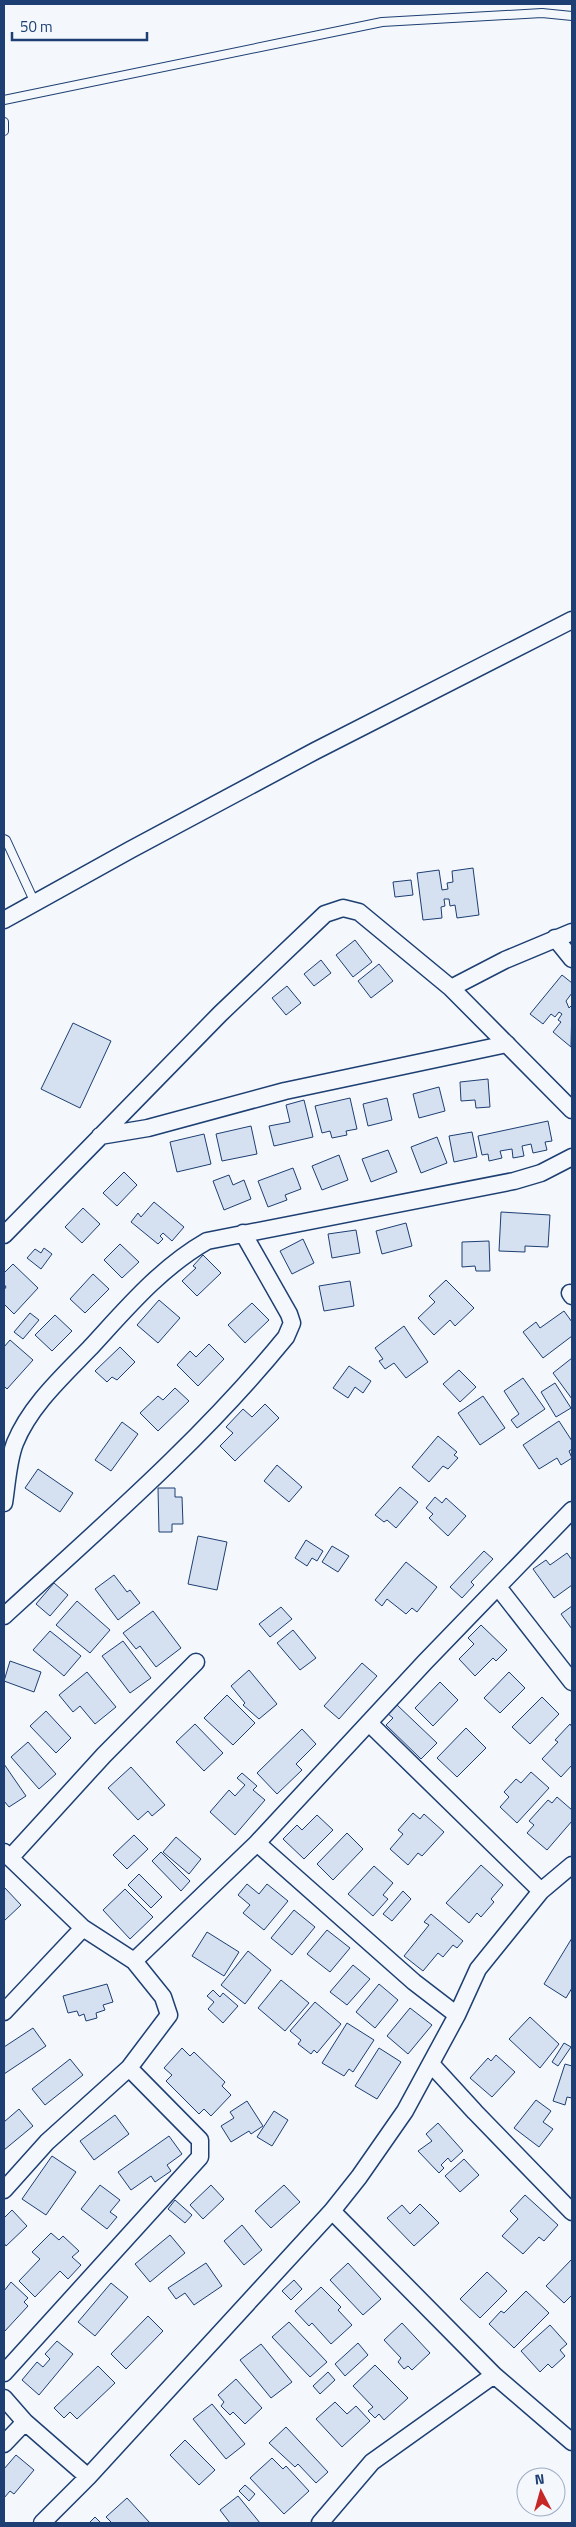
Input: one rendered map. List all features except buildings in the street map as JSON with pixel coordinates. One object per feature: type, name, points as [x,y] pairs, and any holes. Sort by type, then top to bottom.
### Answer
[{"type":"street","points":[[4,920],[130,850],[316,751],[572,620]]},
{"type":"street","points":[[4,1235],[220,1014],[325,914],[344,908],[359,912],[451,988],[572,1110]]},
{"type":"street","points":[[451,988],[505,960],[572,932]]},
{"type":"street","points":[[555,938],[572,959]]},
{"type":"street","points":[[100,1136],[148,1128],[285,1091],[507,1044]]},
{"type":"street","points":[[4,1503],[15,1444],[30,1416],[54,1386],[150,1284],[183,1255],[207,1241],[514,1181],[541,1174],[572,1157]]},
{"type":"street","points":[[4,1616],[98,1530],[201,1430],[286,1336],[292,1323],[243,1233]]},
{"type":"street","points":[[134,1961],[257,1843],[425,1662],[572,1510]]},
{"type":"street","points":[[498,1587],[572,1682]]},
{"type":"street","points":[[4,2190],[47,2142],[130,2068],[169,2015],[163,1997],[134,1961],[83,1928],[7,1855],[196,1662]]},
{"type":"street","points":[[369,1723],[541,1891]]},
{"type":"street","points":[[257,1843],[414,1982],[457,2015]]},
{"type":"street","points":[[42,2523],[88,2477],[332,2211],[359,2177],[405,2111],[457,2015],[478,1969],[541,1891],[572,1865]]},
{"type":"street","points":[[4,2012],[83,1928]]},
{"type":"street","points":[[431,2064],[572,2212]]},
{"type":"street","points":[[4,2373],[200,2157],[200,2140],[130,2068]]},
{"type":"street","points":[[332,2211],[494,2375],[572,2442]]},
{"type":"street","points":[[320,2523],[372,2462],[494,2375]]},
{"type":"street","points":[[4,2398],[25,2422],[88,2477]]},
{"type":"street","points":[[4,2444],[25,2422]]},
{"type":"lane","points":[[4,100],[382,22],[542,13],[572,16]]},
{"type":"lane","points":[[4,122],[4,131]]},
{"type":"lane","points":[[4,840],[6,840],[35,903]]}]
